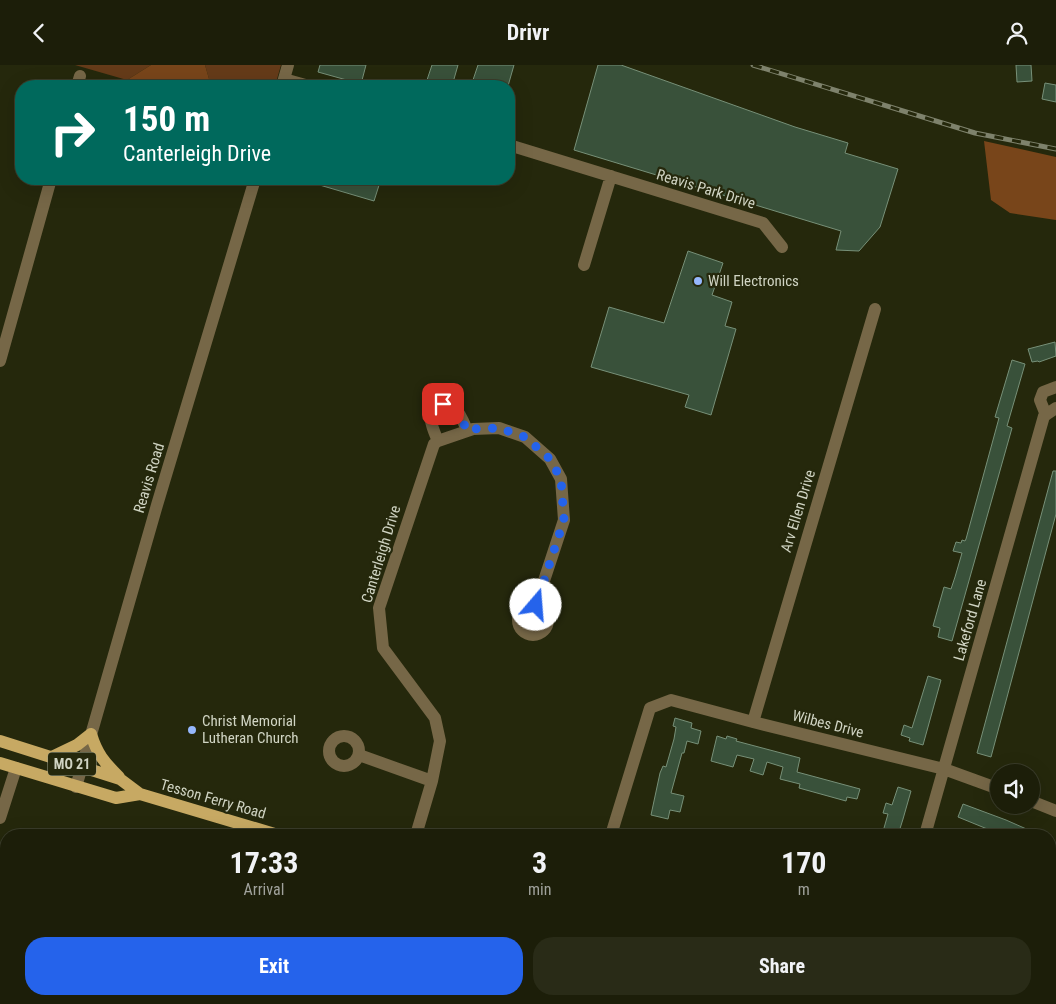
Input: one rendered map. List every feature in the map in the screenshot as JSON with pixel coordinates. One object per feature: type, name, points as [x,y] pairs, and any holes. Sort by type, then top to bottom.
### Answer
[{"type":"main road","points":[[52,757],[77,745],[91,734],[95,749],[103,761],[120,779]]},
{"type":"main road","name":"Tesson Ferry Road","points":[[0,741],[120,779],[140,794],[258,829]]},
{"type":"main road","name":"Tesson Ferry Road","points":[[0,763],[116,798],[140,794]]},
{"type":"street","points":[[284,80],[288,65]]},
{"type":"street","name":"Reavis Park Drive","points":[[515,147],[763,223],[782,247]]},
{"type":"street","points":[[584,265],[611,176]]},
{"type":"street","points":[[0,361],[49,185]]},
{"type":"street","name":"Reavis Road","points":[[76,787],[144,548],[253,185]]},
{"type":"street","name":"Arv Ellen Drive","points":[[752,722],[875,309]]},
{"type":"street","name":"Lakeford Lane","points":[[927,829],[1041,426],[1044,416],[1051,411],[1040,400],[1043,393],[1056,387]]},
{"type":"street","points":[[467,431],[458,410],[447,404],[437,404],[432,408],[430,417],[436,443],[473,429],[499,428],[525,437],[550,459],[561,479],[564,520],[536,605]]},
{"type":"street","name":"Canterleigh Drive","points":[[418,829],[432,781],[440,741],[435,718],[383,648],[379,608],[436,443]]},
{"type":"street","name":"Wilbes Drive","points":[[613,829],[650,708],[671,700],[944,769],[990,786]]},
{"type":"street","points":[[359,755],[432,781]]},
{"type":"street","points":[[0,818],[16,768]]},
{"type":"street","points":[[1040,805],[1056,811]]},
{"type":"shaded area","points":[[75,65],[151,65],[127,80]]},
{"type":"shaded area","points":[[151,65],[205,65],[209,80],[127,80]]},
{"type":"shaded area","points":[[205,65],[281,65],[277,80],[209,80]]},
{"type":"shaded area","points":[[984,141],[1056,157],[1056,220],[1010,213],[991,200]]},
{"type":"building","points":[[320,65],[366,65],[362,80],[347,80],[318,72]]},
{"type":"building","points":[[432,65],[458,65],[454,80],[427,80]]},
{"type":"building","points":[[478,65],[514,65],[510,80],[473,80]]},
{"type":"building","points":[[598,65],[621,65],[795,127],[848,143],[845,153],[898,169],[880,227],[859,251],[836,250],[841,231],[574,150]]},
{"type":"building","points":[[1016,65],[1031,65],[1032,81],[1017,82]]},
{"type":"building","points":[[1045,83],[1056,85],[1056,102],[1042,99]]},
{"type":"building","points":[[320,185],[379,185],[374,201]]},
{"type":"building","points":[[688,251],[723,263],[712,295],[732,302],[725,326],[736,329],[711,415],[685,407],[689,395],[591,367],[609,307],[664,323]]},
{"type":"building","points":[[1055,342],[1056,356],[1039,362],[1032,362],[1028,349]]},
{"type":"building","points":[[1012,360],[1025,364],[1007,426],[1012,428],[952,641],[938,637],[940,628],[933,626],[944,587],[951,589],[955,577],[962,553],[953,551],[956,542],[961,543],[962,540],[965,541],[966,539],[999,418],[995,417]]},
{"type":"building","points":[[1053,471],[1056,471],[1056,514],[991,757],[977,753]]},
{"type":"building","points":[[928,676],[941,680],[923,745],[909,741],[910,738],[901,735],[904,725],[912,728]]},
{"type":"building","points":[[675,718],[692,723],[691,728],[701,731],[698,744],[687,741],[684,753],[682,753],[671,793],[684,796],[680,812],[670,810],[668,819],[651,815],[660,773],[663,766],[666,767],[674,739],[676,727],[673,726]]},
{"type":"building","points":[[717,736],[726,739],[727,736],[737,739],[736,741],[800,758],[797,772],[860,789],[857,799],[847,797],[846,801],[799,788],[800,784],[780,779],[783,767],[767,762],[763,775],[750,771],[754,759],[737,755],[733,767],[711,761]]},
{"type":"building","points":[[898,787],[911,791],[900,829],[884,829],[888,814],[883,813],[886,803],[892,805]]},
{"type":"building","points":[[963,804],[1026,829],[987,829],[958,817]]},
{"type":"railway","points":[[753,65],[975,133],[1056,149]]},
{"type":"place","name":"Will Electronics","points":[[698,281]]},
{"type":"place","name":"Christ Memorial Lutheran Church","points":[[192,730]]},
{"type":"route","points":[[443,404],[458,410],[467,431],[499,428],[525,437],[550,459],[561,479],[564,520],[536,605]]}]
